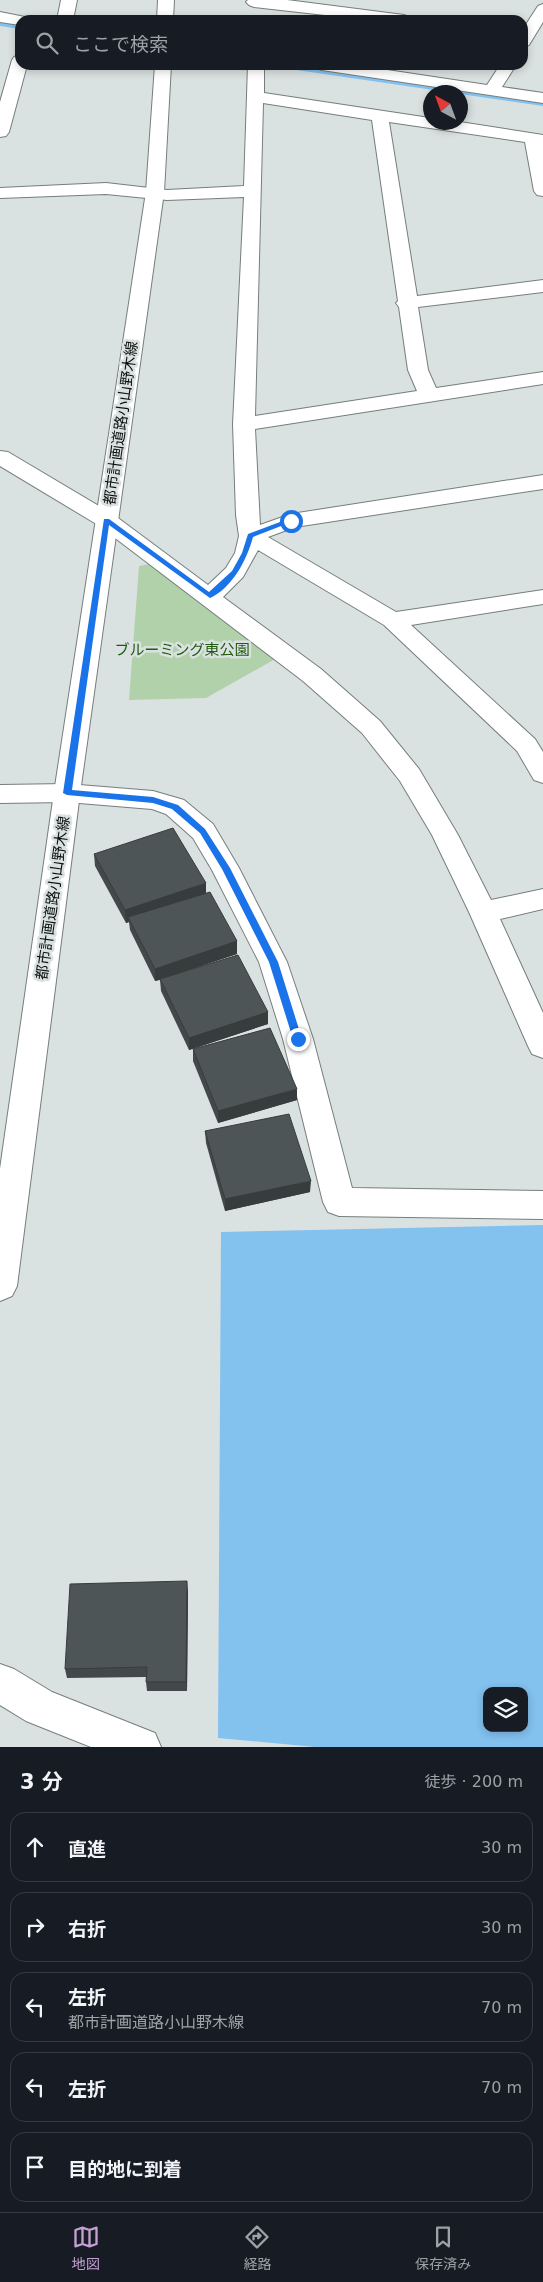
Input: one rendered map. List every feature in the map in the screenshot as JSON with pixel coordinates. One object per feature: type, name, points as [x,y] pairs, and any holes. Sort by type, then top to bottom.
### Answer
[{"type":"street","points":[[66,15],[69,0]]},
{"type":"street","points":[[165,15],[166,0]]},
{"type":"street","points":[[255,15],[254,1],[366,15]]},
{"type":"street","points":[[528,32],[543,9]]},
{"type":"street","points":[[0,17],[15,19]]},
{"type":"street","points":[[0,132],[15,64]]},
{"type":"street","name":"都市計画道路小山野木線","points":[[0,1286],[67,793],[154,192],[162,70]]},
{"type":"street","points":[[210,596],[235,572],[246,553],[250,536],[247,515],[244,424],[256,70]]},
{"type":"street","points":[[356,70],[543,98]]},
{"type":"street","points":[[492,90],[505,70]]},
{"type":"street","points":[[255,97],[538,140],[543,191]]},
{"type":"street","points":[[380,116],[406,302],[418,370],[428,396]]},
{"type":"street","points":[[0,192],[115,189],[167,195],[253,191]]},
{"type":"street","points":[[406,302],[543,286]]},
{"type":"street","points":[[244,424],[543,378]]},
{"type":"street","points":[[0,457],[106,520],[312,674],[371,727],[410,775],[445,835],[483,912],[543,1046]]},
{"type":"street","points":[[250,536],[291,521],[543,482]]},
{"type":"street","points":[[250,536],[392,620],[534,741],[543,774]]},
{"type":"street","points":[[392,620],[543,597]]},
{"type":"street","points":[[0,794],[67,793],[153,800],[175,807],[203,831],[226,868],[273,962],[298,1039],[339,1202],[543,1205]]},
{"type":"street","points":[[483,912],[543,899]]},
{"type":"street","points":[[0,1683],[40,1707],[141,1747]]},
{"type":"green space","name":"ブルーミング東公園","points":[[150,564],[277,658],[206,698],[129,700],[139,566]]},
{"type":"water","points":[[543,1225],[543,1747],[315,1747],[218,1738],[221,1232]]},
{"type":"building","points":[[173,828],[206,883],[125,910],[94,854]]},
{"type":"building","points":[[210,892],[237,941],[155,969],[128,917]]},
{"type":"building","points":[[238,955],[268,1012],[189,1038],[160,979]]},
{"type":"building","points":[[270,1028],[297,1089],[218,1111],[193,1049]]},
{"type":"building","points":[[289,1114],[311,1181],[225,1199],[205,1131]]},
{"type":"building","points":[[187,1581],[186,1682],[146,1682],[147,1667],[65,1669],[70,1584]]},
{"type":"waterway","points":[[0,24],[15,26]]},
{"type":"waterway","points":[[310,70],[543,104]]},
{"type":"route","points":[[291,521],[250,536],[246,553],[235,572],[210,596],[106,520],[67,793],[153,800],[175,807],[203,831],[226,868],[273,962],[298,1039]]}]
